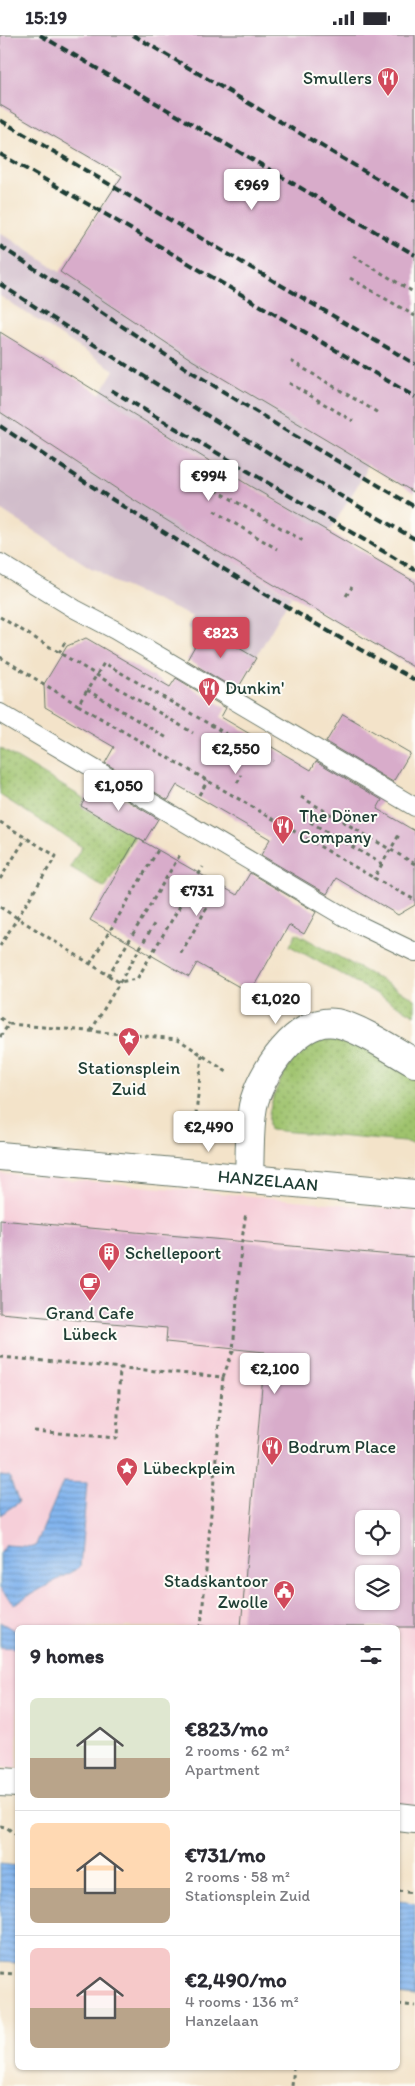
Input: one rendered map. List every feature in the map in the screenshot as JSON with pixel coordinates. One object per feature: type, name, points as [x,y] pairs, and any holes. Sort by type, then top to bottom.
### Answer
[{"type":"street","points":[[249,1179],[252,1118],[256,1094],[283,1049],[310,1027],[335,1023],[348,1027],[415,1063]]},
{"type":"street","name":"HANZELAAN","points":[[0,1156],[415,1194]]},
{"type":"street","points":[[0,1782],[15,1783]]},
{"type":"street","points":[[400,1817],[415,1819]]},
{"type":"lane","points":[[0,563],[75,609],[115,629],[415,807]]},
{"type":"lane","points":[[0,713],[355,923],[415,952]]},
{"type":"path","points":[[353,256],[415,293]]},
{"type":"path","points":[[350,278],[415,316]]},
{"type":"path","points":[[291,361],[380,414]]},
{"type":"path","points":[[289,383],[353,421]]},
{"type":"path","points":[[216,490],[305,542]]},
{"type":"path","points":[[214,511],[278,549]]},
{"type":"path","points":[[346,596],[352,587]]},
{"type":"path","points":[[0,617],[193,733]]},
{"type":"path","points":[[59,653],[65,642]]},
{"type":"path","points":[[0,657],[78,705],[415,900]]},
{"type":"path","points":[[78,705],[104,663],[275,763]]},
{"type":"path","points":[[87,690],[167,738]]},
{"type":"path","points":[[237,783],[242,775]]},
{"type":"path","points":[[301,797],[415,864]]},
{"type":"path","points":[[310,821],[382,864]]},
{"type":"path","points":[[0,822],[56,856],[0,946]]},
{"type":"path","points":[[374,878],[399,835],[391,831]]},
{"type":"path","points":[[0,879],[26,838]]},
{"type":"path","points":[[90,964],[158,850]]},
{"type":"path","points":[[108,976],[182,851]]},
{"type":"path","points":[[0,907],[119,982],[137,979],[205,863]]},
{"type":"path","points":[[180,953],[220,885]]},
{"type":"path","points":[[91,1031],[154,924]]},
{"type":"path","points":[[0,1018],[8,1024],[178,1039],[227,1072]]},
{"type":"path","points":[[0,1037],[8,1024]]},
{"type":"path","points":[[202,1625],[223,1377],[233,1351],[241,1247],[249,1179]]},
{"type":"path","points":[[0,1357],[223,1377]]},
{"type":"path","points":[[34,1431],[117,1438],[120,1367]]},
{"type":"path","points":[[0,1826],[6,1827],[15,1834]]},
{"type":"path","points":[[400,1891],[415,1893]]},
{"type":"path","points":[[0,1973],[15,1974]]},
{"type":"path","points":[[400,2004],[415,2006]]},
{"type":"path","points":[[292,2086],[294,2070]]},
{"type":"shaded area","points":[[0,232],[192,360],[367,465],[365,473],[331,529],[328,532],[100,394],[114,370],[0,296]]},
{"type":"shaded area","points":[[0,412],[129,497],[291,596],[251,666],[233,656],[240,642],[205,623],[198,634],[187,627],[193,617],[112,581],[100,571],[91,568],[0,509]]},
{"type":"shaded area","points":[[0,1173],[415,1211],[415,1806],[400,1804],[400,1625],[15,1625],[15,1768],[0,1767]]},
{"type":"green space","points":[[0,748],[138,831],[105,888],[70,867],[82,847],[0,795]]},
{"type":"green space","points":[[296,933],[415,999],[415,1015],[290,946]]},
{"type":"green space","points":[[325,1039],[345,1039],[415,1075],[415,1143],[270,1130],[270,1110],[283,1075],[304,1049]]},
{"type":"water","points":[[0,1475],[9,1476],[19,1502],[0,1515]]},
{"type":"water","points":[[63,1482],[87,1483],[80,1567],[14,1604],[0,1589],[0,1554],[6,1545],[35,1547]]},
{"type":"water","points":[[0,1622],[15,1631],[15,1648],[0,1647]]},
{"type":"water","points":[[0,1864],[15,1866],[15,1963],[0,1962]]},
{"type":"water","points":[[400,1901],[415,1903],[415,1996],[400,1994]]},
{"type":"building","points":[[0,35],[415,35],[415,493],[192,360],[60,272],[122,176],[0,105]]},
{"type":"building","points":[[0,332],[250,486],[415,582],[415,668],[205,544],[129,497],[0,412]]},
{"type":"building","points":[[205,628],[256,658],[237,690],[187,660]]},
{"type":"building","points":[[86,638],[170,687],[176,678],[226,708],[221,717],[311,770],[316,761],[382,800],[377,809],[415,831],[415,905],[398,915],[336,878],[327,894],[261,855],[270,839],[177,785],[168,800],[105,763],[114,747],[45,707],[44,684],[67,646]]},
{"type":"building","points":[[343,714],[410,753],[393,782],[326,742]]},
{"type":"building","points":[[95,781],[158,819],[144,842],[81,806]]},
{"type":"building","points":[[137,838],[237,895],[250,873],[316,912],[304,934],[289,925],[250,993],[197,963],[189,977],[90,920]]},
{"type":"building","points":[[0,1220],[415,1257],[415,1627],[400,1627],[400,1625],[241,1625],[265,1352],[166,1342],[167,1328],[0,1313]]},
{"type":"railway","points":[[40,35],[415,255]]},
{"type":"railway","points":[[133,35],[415,201]]},
{"type":"railway","points":[[0,120],[415,364]]},
{"type":"railway","points":[[0,154],[415,397]]},
{"type":"railway","points":[[0,246],[187,369],[415,507]]},
{"type":"railway","points":[[0,284],[206,414],[415,539]]},
{"type":"railway","points":[[111,390],[415,570]]},
{"type":"railway","points":[[0,426],[102,493],[205,557],[309,620],[415,680]]},
{"type":"place","name":"Smullers","points":[[388,97]]},
{"type":"place","name":"Dunkin'","points":[[209,707]]},
{"type":"place","name":"The Döner Company","points":[[283,845]]},
{"type":"place","name":"Stationsplein Zuid","points":[[129,1057]]},
{"type":"place","name":"Schellepoort","points":[[109,1272]]},
{"type":"place","name":"Grand Cafe Lübeck","points":[[90,1302]]},
{"type":"place","name":"Bodrum Place","points":[[272,1466]]},
{"type":"place","name":"Lübeckplein","points":[[127,1487]]},
{"type":"place","name":"Stadskantoor Zwolle","points":[[284,1610]]}]
